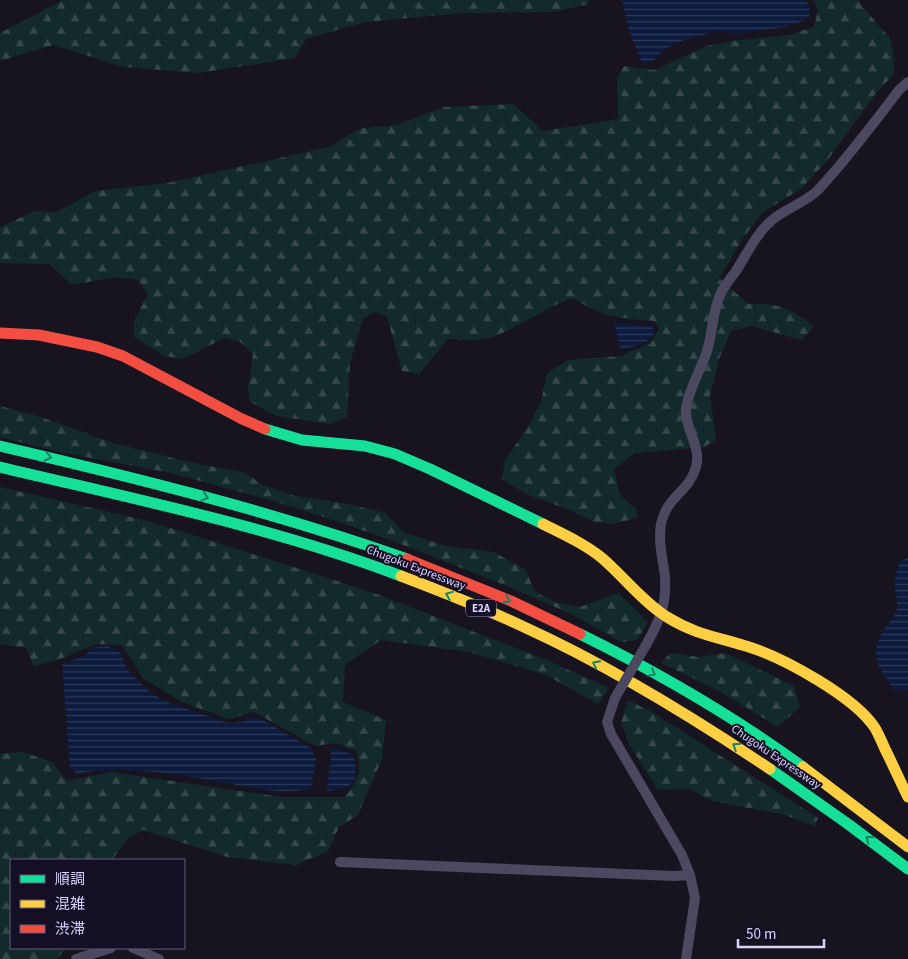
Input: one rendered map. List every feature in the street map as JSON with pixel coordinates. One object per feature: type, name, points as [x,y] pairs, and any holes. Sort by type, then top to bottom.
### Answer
[{"type":"main road","points":[[0,333],[39,335],[97,346],[123,356],[242,419],[270,431],[302,440],[365,446],[395,454],[542,523],[594,552],[625,578],[662,614],[685,628],[780,659],[802,670],[847,701],[860,711],[875,728],[908,797]]},
{"type":"main road","name":"Chugoku Expressway","points":[[0,446],[133,478],[296,523],[391,554],[474,585],[552,620],[689,694],[760,737],[853,804],[908,847]]},
{"type":"main road","name":"Chugoku Expressway","points":[[0,467],[184,510],[290,539],[386,570],[468,602],[544,637],[672,705],[833,812],[908,869]]},
{"type":"street","points":[[686,959],[695,898],[690,875],[682,855],[611,734],[607,722],[615,698],[662,614],[665,578],[660,540],[664,512],[672,500],[690,481],[696,469],[698,459],[696,445],[687,419],[686,408],[694,382],[706,355],[715,307],[721,292],[764,226],[816,191],[899,90],[908,82]]},
{"type":"street","points":[[340,862],[674,876],[690,875]]},
{"type":"street","points":[[76,959],[108,949]]},
{"type":"street","points":[[135,949],[159,959]]},
{"type":"green space","points":[[63,0],[589,0],[589,4],[552,12],[464,13],[365,22],[306,39],[295,58],[198,73],[124,67],[53,45],[0,61],[0,33]]},
{"type":"green space","points":[[813,0],[858,0],[890,38],[893,50],[894,74],[876,93],[827,161],[801,189],[763,212],[744,237],[719,278],[748,304],[768,304],[783,308],[814,326],[802,340],[751,326],[731,331],[719,359],[710,396],[716,440],[704,447],[635,453],[614,469],[620,495],[637,510],[637,518],[611,524],[594,522],[570,510],[526,494],[502,479],[505,460],[528,427],[541,402],[547,373],[568,360],[620,356],[651,343],[659,329],[654,321],[612,316],[593,310],[573,298],[490,338],[478,340],[448,339],[419,374],[402,371],[387,317],[375,312],[363,319],[350,363],[347,417],[331,424],[276,416],[250,402],[248,389],[253,354],[239,341],[224,338],[183,359],[165,356],[134,337],[134,321],[148,294],[138,280],[115,277],[72,285],[49,264],[0,263],[0,227],[35,211],[57,212],[95,191],[167,183],[329,147],[361,128],[397,125],[444,107],[513,104],[543,131],[618,119],[617,79],[624,66],[655,70],[706,46],[732,41],[789,35],[814,27],[818,10]]},
{"type":"green space","points":[[0,406],[41,417],[113,443],[189,462],[246,473],[262,485],[295,496],[348,504],[385,513],[405,533],[447,546],[493,552],[525,569],[535,592],[557,603],[580,607],[618,593],[648,622],[637,640],[621,642],[573,615],[512,588],[393,541],[327,518],[171,473],[59,452],[0,437]]},
{"type":"green space","points":[[0,487],[148,521],[319,575],[379,595],[549,661],[609,688],[598,704],[546,675],[469,652],[381,640],[345,665],[343,702],[386,720],[382,759],[358,815],[339,827],[328,851],[296,865],[227,857],[143,830],[127,839],[113,859],[10,859],[10,949],[66,949],[56,959],[0,959],[0,754],[23,752],[52,762],[67,781],[111,772],[281,797],[345,797],[358,776],[359,764],[356,751],[335,743],[315,746],[254,712],[229,719],[184,703],[143,678],[122,645],[96,644],[58,660],[34,666],[26,648],[0,644]]},
{"type":"green space","points":[[670,653],[698,657],[725,653],[794,686],[800,707],[778,727],[721,692],[661,663]]},
{"type":"green space","points":[[628,700],[652,712],[818,818],[815,826],[782,814],[712,801],[689,789],[658,790],[629,744],[621,722]]},
{"type":"water","points":[[622,0],[804,0],[808,3],[810,15],[801,22],[785,27],[735,34],[717,31],[681,41],[663,50],[653,62],[642,63],[629,30]]},
{"type":"water","points":[[614,323],[653,326],[655,333],[645,343],[621,350]]},
{"type":"water","points":[[908,558],[908,690],[894,690],[879,665],[876,650],[882,634],[895,615],[897,603],[896,575],[900,562]]},
{"type":"water","points":[[108,646],[120,652],[127,670],[151,693],[169,703],[228,723],[242,722],[251,717],[263,720],[311,748],[316,759],[311,788],[291,791],[252,788],[175,774],[133,770],[94,771],[77,774],[70,768],[62,664],[80,658],[96,647]]},
{"type":"water","points":[[332,748],[353,756],[355,760],[355,779],[347,788],[327,791]]},
{"type":"traffic: fast","points":[[265,429],[302,440],[365,446],[395,454],[543,524]]},
{"type":"traffic: fast","points":[[0,446],[256,511],[407,559]]},
{"type":"traffic: fast","points":[[0,467],[253,528],[401,576]]},
{"type":"traffic: fast","points":[[580,634],[694,696],[749,730],[803,767]]},
{"type":"traffic: fast","points":[[770,769],[908,869]]},
{"type":"traffic: slow","points":[[543,524],[595,553],[642,597],[667,617],[698,632],[764,652],[799,669],[836,692],[852,704],[875,728],[908,797]]},
{"type":"traffic: slow","points":[[401,576],[494,613],[588,658],[680,711],[770,769]]},
{"type":"traffic: slow","points":[[803,767],[908,847]]},
{"type":"traffic: jam","points":[[0,333],[39,335],[97,347],[123,356],[242,419],[265,429]]},
{"type":"traffic: jam","points":[[407,559],[511,601],[580,634]]}]
